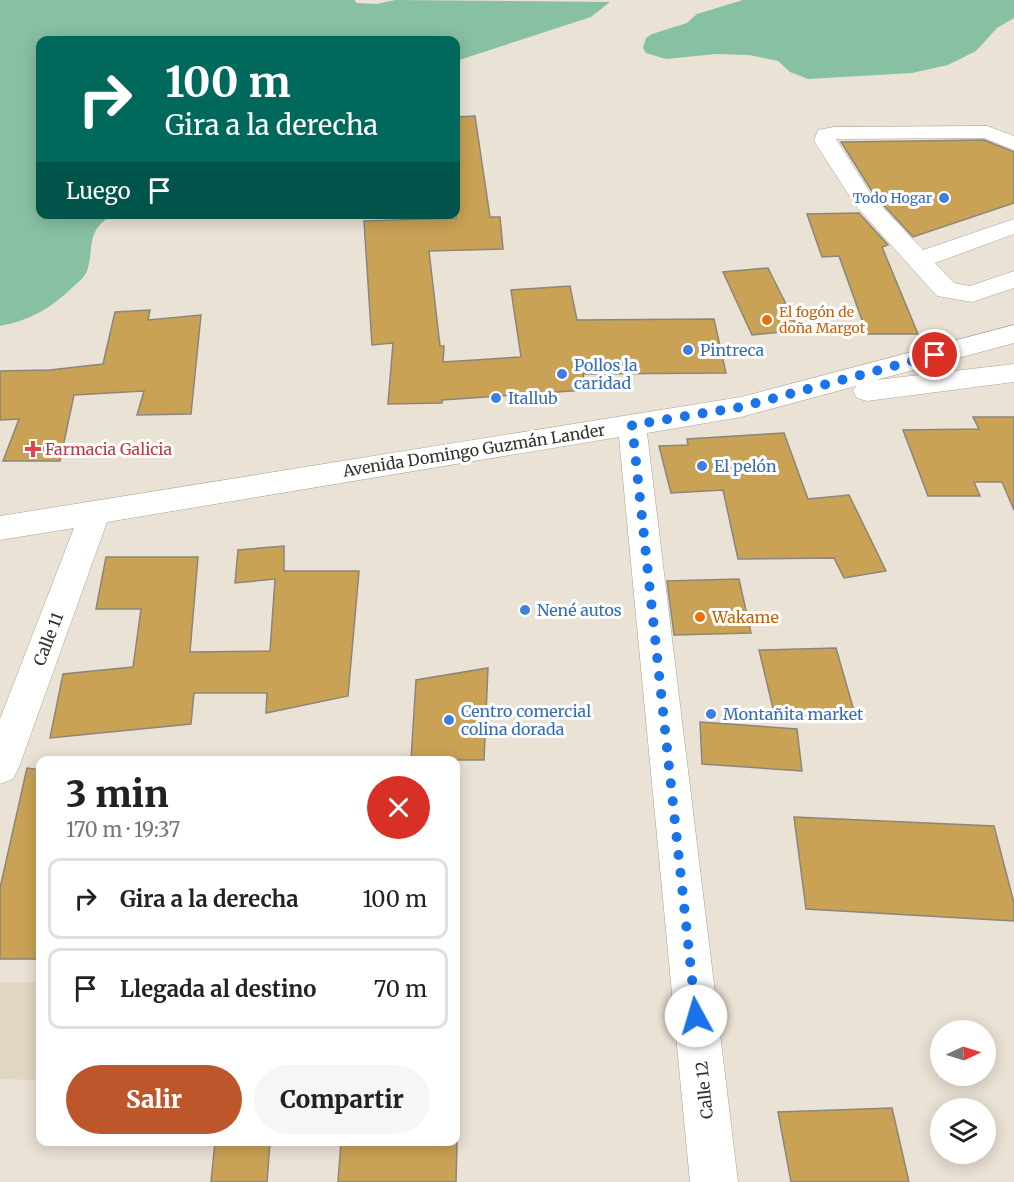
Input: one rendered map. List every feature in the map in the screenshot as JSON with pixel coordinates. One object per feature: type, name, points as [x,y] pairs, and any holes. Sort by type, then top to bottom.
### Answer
[{"type":"street","points":[[1014,144],[987,132],[834,133],[826,135],[825,141],[864,201],[946,290],[960,294],[972,294],[1014,279]]},
{"type":"street","points":[[917,261],[1014,226]]},
{"type":"street","name":"Avenida Domingo Guzmán Lander","points":[[0,528],[741,407],[1014,334]]},
{"type":"street","points":[[741,407],[1014,373]]},
{"type":"street","name":"Calle 12","points":[[632,425],[714,1182]]},
{"type":"street","name":"Calle 11","points":[[0,767],[96,512]]},
{"type":"shaded area","points":[[0,982],[36,982],[36,1080],[0,1079]]},
{"type":"green space","points":[[0,0],[354,0],[357,3],[377,4],[395,0],[610,2],[591,17],[460,60],[460,36],[36,36],[36,219],[107,219],[94,234],[87,271],[81,280],[39,313],[0,326]]},
{"type":"green space","points":[[743,0],[1014,0],[1014,18],[997,28],[976,51],[948,65],[912,73],[808,79],[790,72],[778,61],[749,55],[716,54],[666,59],[646,53],[643,48],[646,38],[652,34],[687,23],[697,14]]},
{"type":"building","points":[[475,116],[490,217],[500,217],[503,249],[429,251],[440,346],[444,346],[443,362],[521,357],[511,290],[570,286],[577,320],[714,319],[726,373],[583,374],[585,390],[442,400],[442,403],[388,404],[393,343],[372,345],[364,221],[460,219],[460,117]]},
{"type":"building","points":[[984,140],[1014,152],[1014,203],[913,237],[875,196],[841,142]]},
{"type":"building","points":[[859,213],[888,245],[882,247],[918,334],[867,334],[839,256],[822,257],[807,214]]},
{"type":"building","points":[[768,268],[799,330],[752,335],[723,272]]},
{"type":"building","points":[[150,310],[148,320],[201,315],[191,414],[137,415],[144,391],[74,395],[60,461],[3,461],[19,419],[0,420],[0,371],[50,370],[103,364],[115,312]]},
{"type":"building","points":[[973,417],[1014,417],[1014,510],[1002,482],[974,482],[980,496],[928,496],[903,430],[979,429]]},
{"type":"building","points":[[784,433],[808,499],[849,495],[886,571],[844,578],[834,558],[738,559],[723,490],[671,493],[659,446],[688,445],[687,439]]},
{"type":"building","points":[[284,546],[284,571],[359,571],[348,696],[266,713],[267,693],[194,693],[191,724],[50,738],[63,674],[133,667],[141,609],[96,609],[106,557],[198,557],[190,652],[270,651],[275,579],[235,583],[238,550]]},
{"type":"building","points":[[739,579],[751,633],[674,635],[667,581]]},
{"type":"building","points":[[836,648],[856,718],[776,721],[759,650]]},
{"type":"building","name":"Centro comercial colina dorada","points":[[488,668],[484,760],[460,760],[460,756],[411,756],[416,680]]},
{"type":"building","points":[[700,722],[797,729],[802,771],[702,764]]},
{"type":"building","points":[[27,768],[36,769],[36,959],[0,959],[0,888]]},
{"type":"building","points":[[794,817],[994,826],[1014,903],[1014,921],[806,909]]},
{"type":"building","points":[[892,1108],[909,1182],[791,1182],[778,1112]]},
{"type":"building","points":[[215,1146],[270,1146],[267,1182],[211,1182]]},
{"type":"building","points":[[341,1146],[457,1146],[456,1182],[338,1182]]},
{"type":"place","name":"Todo Hogar","points":[[944,198]]},
{"type":"place","name":"El fogón de doña Margot","points":[[767,320]]},
{"type":"place","name":"Pintreca","points":[[688,350]]},
{"type":"place","name":"Pollos la caridad","points":[[562,374]]},
{"type":"place","name":"Itallub","points":[[496,398]]},
{"type":"place","name":"Farmacia Galicia","points":[[33,449]]},
{"type":"place","name":"El pelón","points":[[702,466]]},
{"type":"place","name":"Nené autos","points":[[525,610]]},
{"type":"place","name":"Wakame","points":[[700,617]]},
{"type":"place","name":"Montañita market","points":[[711,714]]},
{"type":"place","name":"Centro comercial colina dorada","points":[[449,720]]},
{"type":"route","points":[[696,1016],[632,425],[741,407],[935,355]]}]
